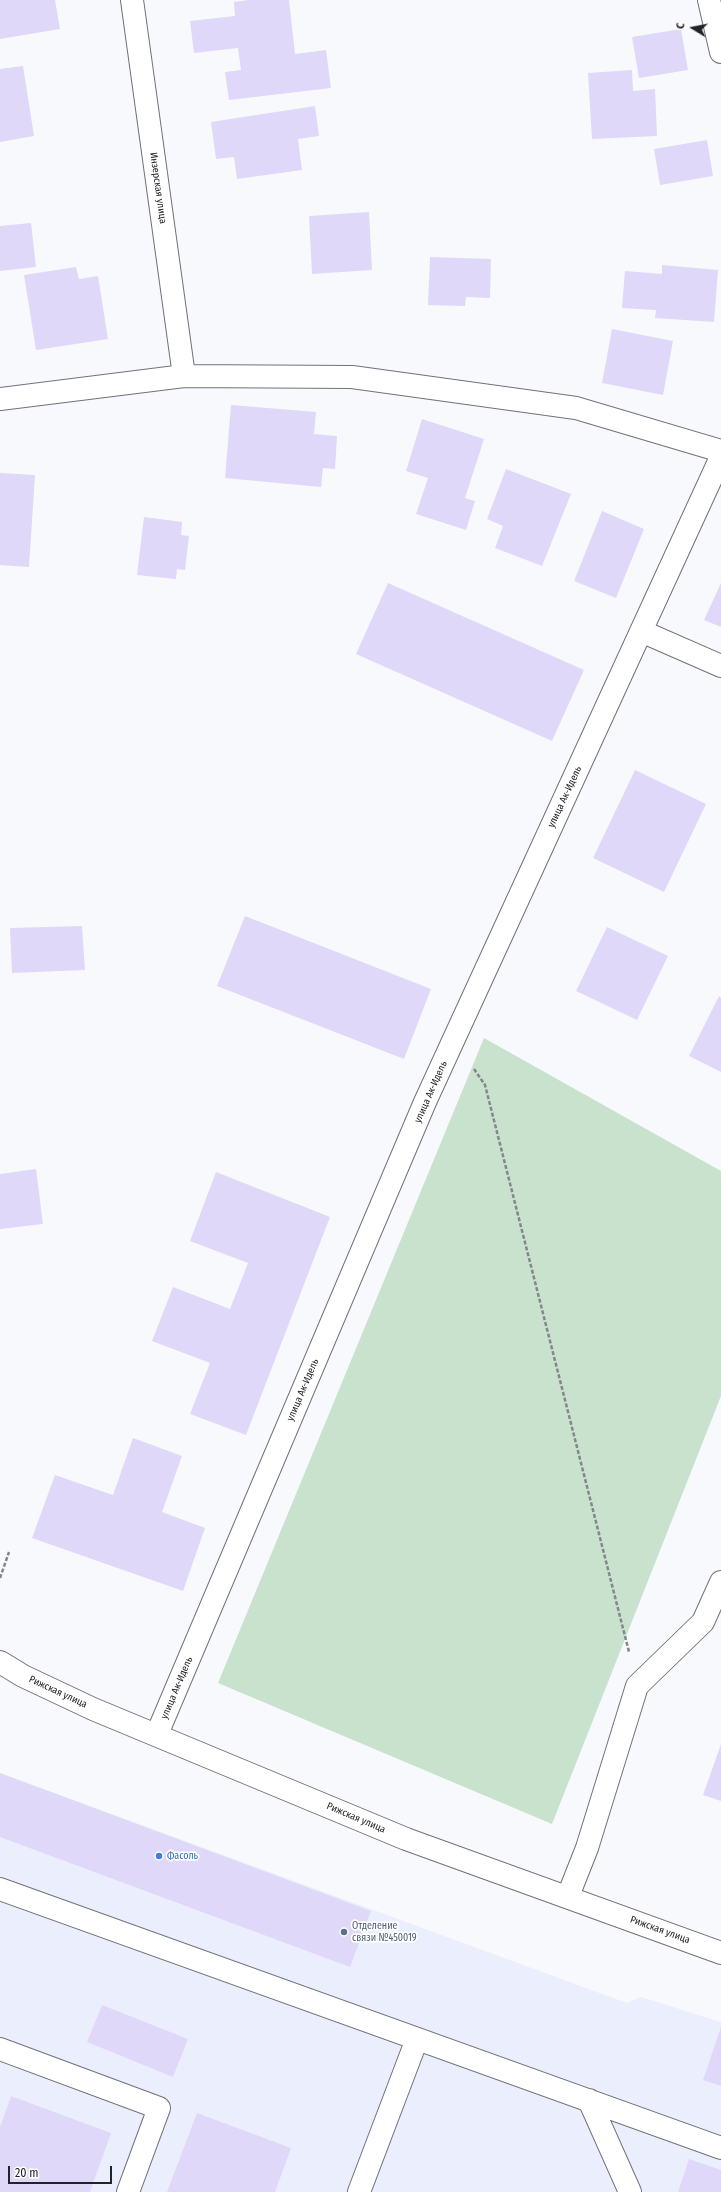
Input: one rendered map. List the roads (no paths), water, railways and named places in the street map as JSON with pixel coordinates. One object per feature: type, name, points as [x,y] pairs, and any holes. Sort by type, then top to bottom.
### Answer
[{"type":"street","name":"Инзерская улица","points":[[132,0],[184,376]]},
{"type":"street","points":[[709,0],[721,52]]},
{"type":"street","points":[[0,399],[184,376],[352,377],[576,408],[721,451]]},
{"type":"street","name":"улица Ак-Идель","points":[[157,1734],[422,1109],[721,457]]},
{"type":"street","points":[[642,631],[721,666]]},
{"type":"street","points":[[568,1896],[587,1848],[637,1686],[703,1622],[721,1582]]},
{"type":"street","name":"Рижская улица","points":[[0,1662],[23,1676],[93,1709],[157,1734],[406,1839],[568,1896],[721,1953]]},
{"type":"street","points":[[0,1889],[721,2148]]},
{"type":"street","points":[[359,2192],[417,2039]]},
{"type":"street","points":[[0,2049],[159,2108],[128,2192]]},
{"type":"street","points":[[589,2100],[630,2192]]},
{"type":"place","name":"Фасоль","points":[[159,1856]]},
{"type":"place","name":"Отделение связи №450019","points":[[344,1932]]}]
